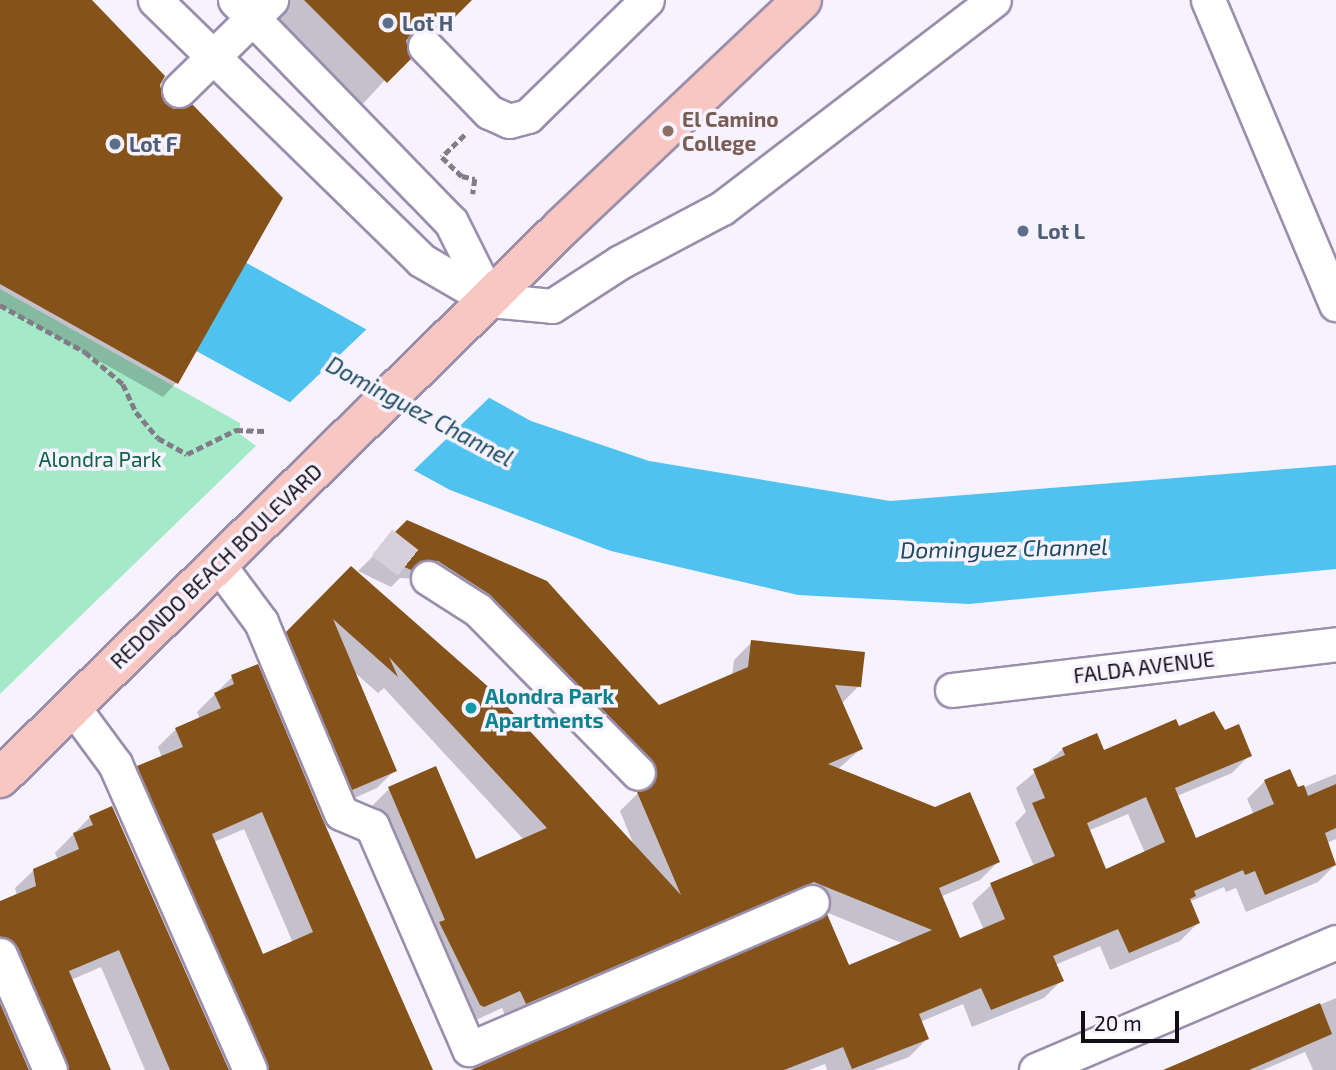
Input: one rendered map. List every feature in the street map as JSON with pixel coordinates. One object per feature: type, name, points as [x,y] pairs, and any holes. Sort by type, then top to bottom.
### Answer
[{"type":"main road","name":"REDONDO BEACH BOULEVARD","points":[[0,778],[432,355],[802,0]]},
{"type":"street","points":[[155,0],[421,260],[490,300],[552,306],[620,262],[722,208],[994,0]]},
{"type":"street","points":[[425,46],[489,112],[509,121],[528,116],[647,0]]},
{"type":"street","points":[[1208,0],[1336,304]]},
{"type":"street","points":[[179,90],[213,55],[253,6],[451,222],[490,300]]},
{"type":"street","points":[[218,564],[261,622],[341,813],[372,826],[469,1049],[812,902]]},
{"type":"street","points":[[428,578],[478,610],[638,773]]},
{"type":"street","name":"FALDA AVENUE","points":[[952,690],[1336,643]]},
{"type":"street","points":[[73,707],[115,764],[250,1070]]},
{"type":"street","points":[[1036,1070],[1092,1059],[1336,942]]},
{"type":"street","points":[[0,955],[50,1070]]},
{"type":"path","points":[[0,304],[85,352],[123,384],[136,412],[158,438],[187,454],[236,430],[266,431]]},
{"type":"green space","name":"Alondra Park","points":[[0,289],[240,423],[240,434],[256,446],[0,694]]},
{"type":"water","name":"Dominguez Channel","points":[[0,126],[531,421],[649,461],[890,501],[1336,465],[1336,569],[969,604],[798,595],[611,551],[450,490],[149,325]]},
{"type":"pier","points":[[371,325],[492,395],[410,474],[285,407]]},
{"type":"building","name":"Lot F","points":[[0,0],[92,0],[165,76],[160,85],[165,103],[174,109],[192,104],[283,198],[178,384],[0,284]]},
{"type":"building","name":"Lot H","points":[[304,0],[472,0],[439,33],[430,27],[412,32],[406,41],[411,59],[387,83]]},
{"type":"building","points":[[407,520],[547,581],[659,705],[748,667],[751,640],[865,652],[861,687],[835,685],[863,749],[828,764],[935,807],[970,792],[1000,862],[939,888],[960,938],[1005,919],[990,883],[1055,856],[1032,803],[1045,798],[1033,769],[1065,755],[1062,748],[1097,733],[1104,750],[1176,719],[1179,726],[1214,711],[1225,730],[1239,724],[1252,756],[1175,788],[1196,838],[1274,804],[1264,780],[1290,769],[1298,787],[1304,785],[1308,796],[1336,784],[1336,828],[1325,833],[1336,865],[1265,895],[1255,871],[1245,875],[1243,870],[1194,891],[1196,896],[1190,899],[1200,923],[1129,953],[1118,929],[1053,956],[1064,981],[991,1010],[981,988],[919,1014],[929,1039],[852,1069],[843,1047],[784,1070],[471,1070],[827,914],[849,965],[932,930],[814,882],[526,1004],[520,991],[484,1007],[480,1005],[439,922],[445,920],[388,787],[436,766],[476,859],[547,828],[389,657],[398,677],[333,619],[397,771],[352,790],[286,632],[351,566],[493,691],[681,895],[637,792],[651,787],[656,779],[652,760],[489,594],[438,561],[420,561],[411,570],[374,553]],"holes":[[[1146,797],[1165,842],[1106,869],[1087,823]]]},
{"type":"building","points":[[258,664],[433,1070],[269,1070],[137,766],[183,747],[175,728],[221,708],[214,693],[234,684],[231,675]],"holes":[[[262,812],[313,932],[263,954],[212,834]]]},
{"type":"building","points":[[112,806],[229,1070],[170,1070],[119,950],[69,971],[111,1070],[69,1070],[18,947],[0,936],[0,901],[36,886],[33,869],[79,849],[73,833],[93,825],[89,816]]},
{"type":"building","points":[[0,1003],[29,1070],[0,1070]]},
{"type":"building","points":[[1320,1003],[1332,1034],[1249,1070],[1163,1070]]},
{"type":"tunnel","points":[[382,542],[428,578]]},
{"type":"place","name":"Lot H","points":[[388,23]]},
{"type":"place","name":"El Camino College","points":[[668,131]]},
{"type":"place","name":"Lot F","points":[[115,144]]},
{"type":"place","name":"Lot L","points":[[1023,231]]},
{"type":"place","name":"Alondra Park Apartments","points":[[471,708]]}]
